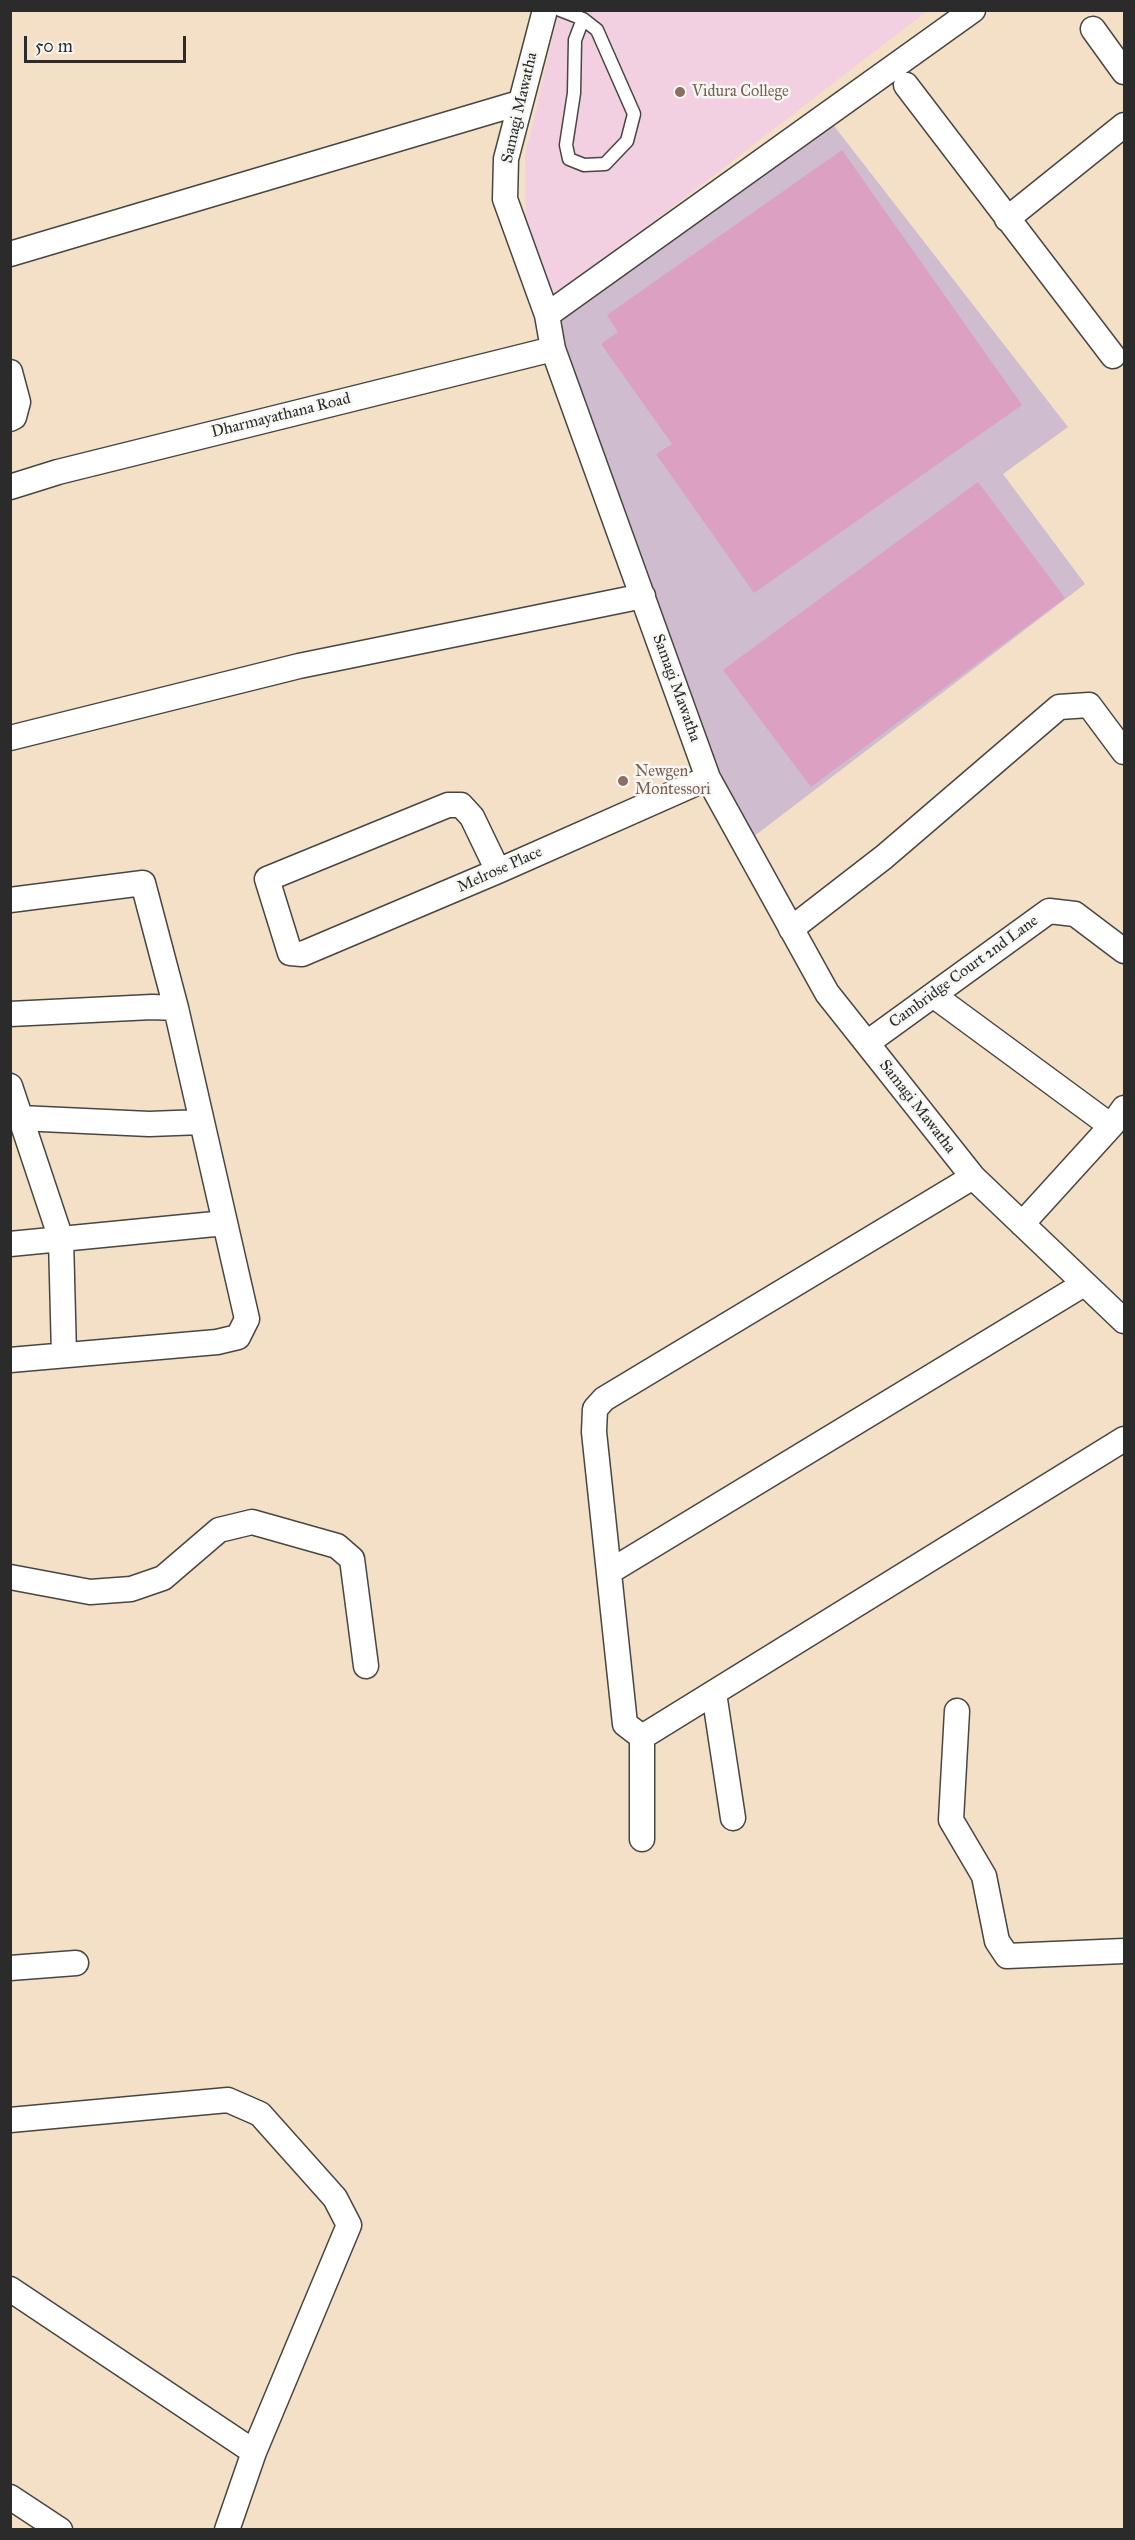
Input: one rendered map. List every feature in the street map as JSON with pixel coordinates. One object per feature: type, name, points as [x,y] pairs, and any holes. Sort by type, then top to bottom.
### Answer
[{"type":"street","points":[[547,315],[973,10]]},
{"type":"street","name":"Samagi Mawatha","points":[[558,11],[519,103],[506,159],[505,200],[547,315],[553,349],[708,778],[828,993],[973,1177],[1125,1321]]},
{"type":"street","points":[[1093,29],[1125,72]]},
{"type":"street","points":[[906,85],[1006,219],[1113,356]]},
{"type":"street","points":[[10,254],[519,103]]},
{"type":"street","points":[[1006,219],[1125,125]]},
{"type":"street","name":"Dharmayathana Road","points":[[10,487],[58,472],[553,349]]},
{"type":"street","points":[[10,372],[18,402],[14,417],[10,419]]},
{"type":"street","points":[[10,738],[299,666],[643,596]]},
{"type":"street","points":[[791,929],[884,857],[1059,707],[1089,705],[1125,752]]},
{"type":"street","name":"Melrose Place","points":[[498,871],[472,817],[461,804],[448,806],[267,879],[290,953],[302,954],[498,871],[708,778]]},
{"type":"street","points":[[10,900],[143,883],[176,1008],[247,1319],[238,1337],[217,1342],[10,1360]]},
{"type":"street","name":"Cambridge Court 2nd Lane","points":[[867,1043],[1049,911],[1075,914],[1125,951]]},
{"type":"street","points":[[933,995],[1118,1117],[1022,1224]]},
{"type":"street","points":[[10,1014],[152,1007],[176,1008]]},
{"type":"street","points":[[10,1086],[61,1239],[64,1356]]},
{"type":"street","points":[[20,1118],[149,1124],[202,1122]]},
{"type":"street","points":[[642,1737],[625,1724],[594,1432],[596,1409],[604,1398],[973,1177]]},
{"type":"street","points":[[10,1244],[225,1223]]},
{"type":"street","points":[[609,1572],[1084,1284]]},
{"type":"street","points":[[642,1737],[1125,1438]]},
{"type":"street","points":[[10,1577],[90,1592],[131,1589],[163,1578],[219,1530],[252,1522],[337,1546],[352,1559],[366,1666]]},
{"type":"street","points":[[714,1694],[733,1818]]},
{"type":"street","points":[[957,1711],[951,1820],[984,1876],[997,1941],[1007,1956],[1125,1952]]},
{"type":"street","points":[[642,1737],[642,1839]]},
{"type":"street","points":[[10,1968],[76,1963]]},
{"type":"street","points":[[10,2120],[228,2100],[260,2114],[335,2198],[349,2225],[255,2452],[227,2529]]},
{"type":"street","points":[[10,2289],[255,2452]]},
{"type":"street","points":[[10,2497],[60,2529]]},
{"type":"lane","points":[[558,11],[584,19],[597,30],[634,114],[627,141],[605,164],[584,165],[569,159],[566,145],[574,93],[575,40],[584,19]]},
{"type":"shaded area","name":"Vidura College","points":[[559,11],[927,11],[552,300],[526,237],[525,156]]},
{"type":"shaded area","points":[[831,122],[1068,427],[1003,474],[1085,584],[753,837],[718,773],[564,347],[561,320]]},
{"type":"building","points":[[842,150],[1022,405],[754,593],[656,454],[672,444],[601,344],[618,332],[607,315]]},
{"type":"building","points":[[978,482],[1065,598],[811,787],[723,670]]},
{"type":"place","name":"Vidura College","points":[[680,92]]},
{"type":"place","name":"Newgen Montessori","points":[[623,781]]}]
